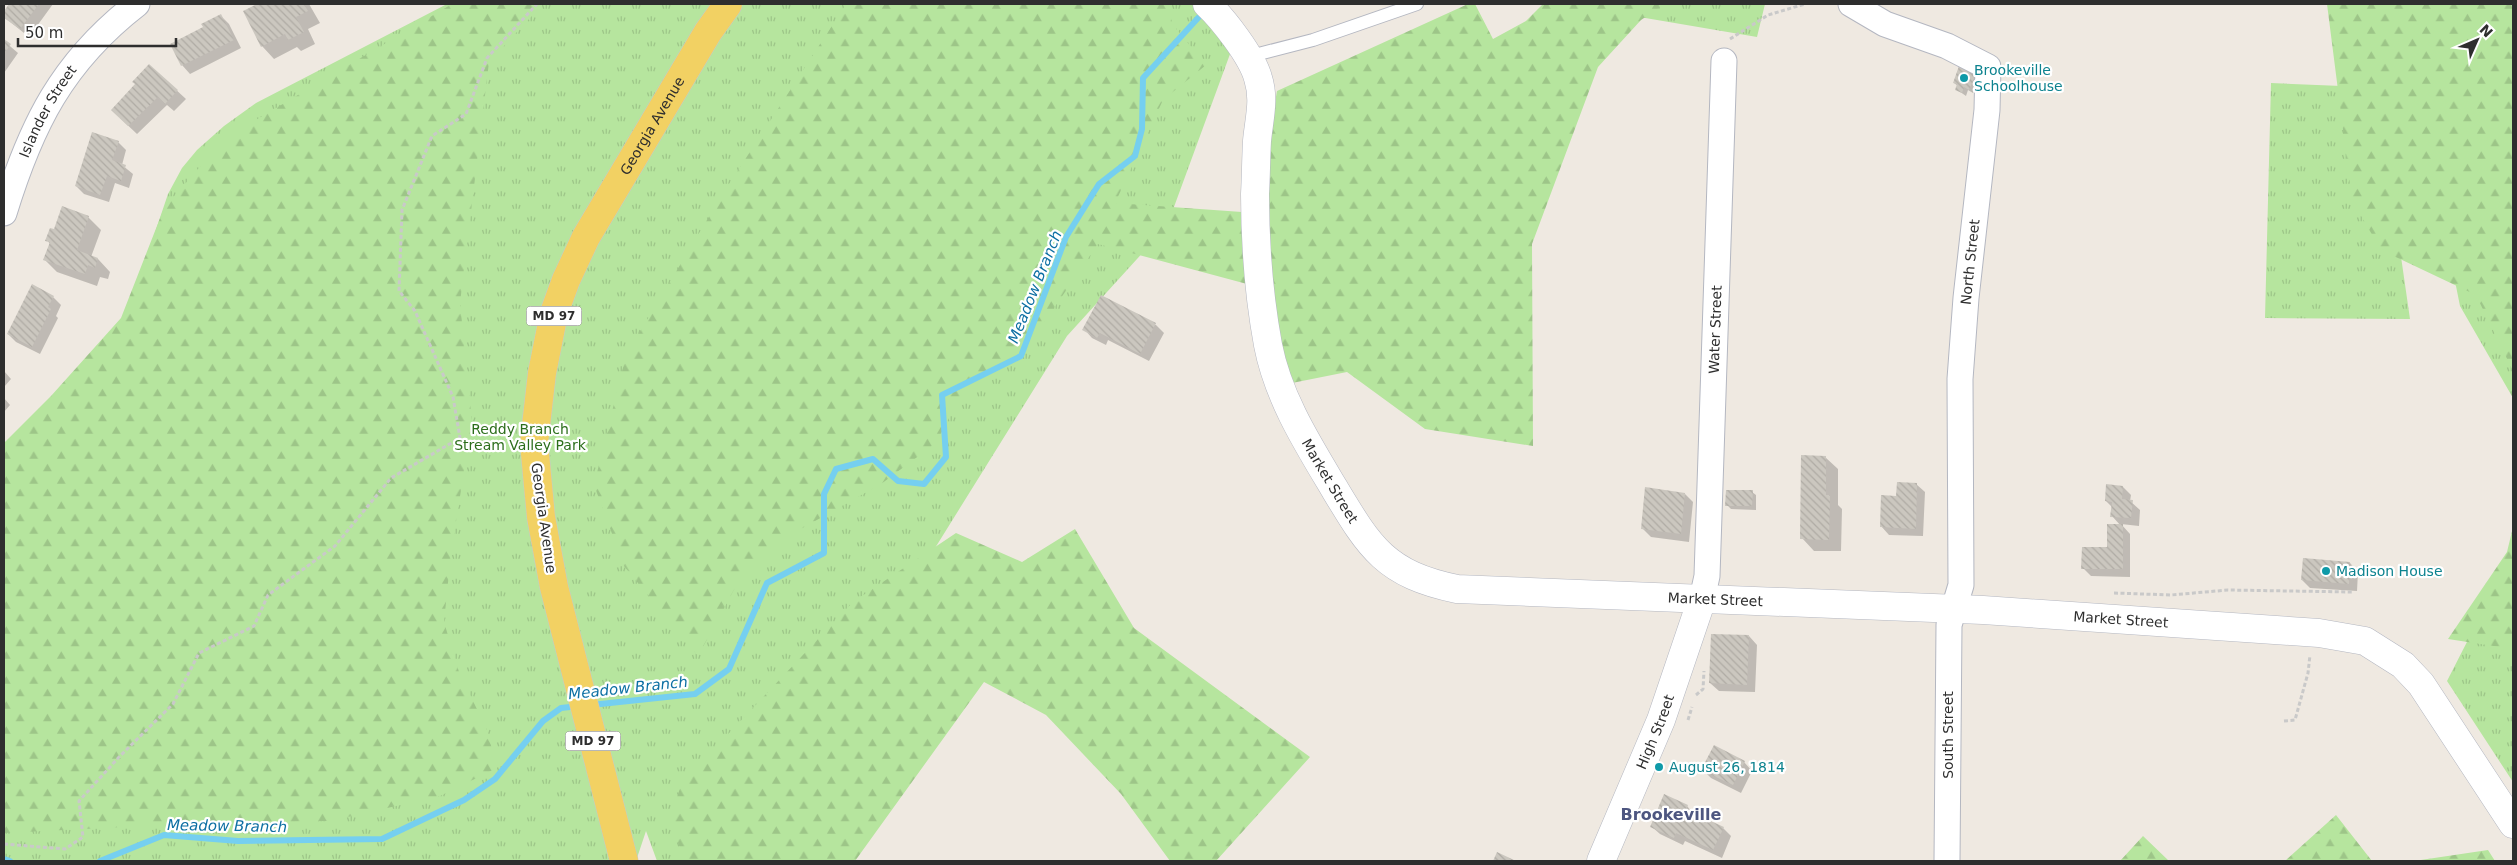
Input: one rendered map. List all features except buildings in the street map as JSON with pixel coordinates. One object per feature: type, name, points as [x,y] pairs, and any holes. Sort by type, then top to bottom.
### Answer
[{"type":"main road","name":"Georgia Avenue","points":[[624,861],[554,588],[541,517],[534,443],[542,373],[554,314],[566,280],[586,237],[708,32],[728,4]]},
{"type":"main road","name":"Market Street","points":[[1207,4],[1228,27],[1258,75],[1263,98],[1257,141],[1255,196],[1261,290],[1268,346],[1283,393],[1304,439],[1368,541],[1386,560],[1405,574],[1427,583],[1457,589],[1954,609],[2319,633],[2365,641],[2403,665],[2421,684],[2510,819]]},
{"type":"main road","name":"High Street","points":[[1601,861],[1661,720],[1702,599]]},
{"type":"street","name":"Islander Street","points":[[4,213],[19,164],[43,110],[62,80],[115,20],[136,4]]},
{"type":"street","name":"North Street","points":[[1851,4],[1885,24],[1948,46],[1988,67],[1987,110],[1966,298],[1960,380],[1962,585],[1954,609]]},
{"type":"street","name":"Water Street","points":[[1702,599],[1706,576],[1724,61]]},
{"type":"street","name":"South Street","points":[[1947,861],[1949,625],[1954,609]]},
{"type":"lane","points":[[1247,57],[1313,40],[1417,4]]},
{"type":"path","points":[[4,844],[65,849],[82,837],[78,801],[173,704],[199,653],[254,626],[268,594],[334,546],[392,478],[460,438],[453,397],[415,311],[399,291],[402,210],[432,136],[466,114],[487,58],[537,4]]},
{"type":"path","points":[[1724,61],[1730,38],[1768,15],[1805,4]]},
{"type":"path","points":[[2108,592],[2171,595],[2228,590],[2353,592]]},
{"type":"path","points":[[1695,696],[1703,689],[1704,670]]},
{"type":"path","points":[[1687,723],[1693,705]]},
{"type":"green space","name":"Reddy Branch Stream Valley Park","points":[[447,4],[1220,4],[1237,35],[1167,226],[1067,336],[917,577],[828,861],[657,861],[646,831],[636,861],[4,861],[4,453],[120,322],[141,274],[168,194],[182,168],[197,150],[224,126],[256,103]]},
{"type":"green space","points":[[452,4],[543,4],[489,62],[460,303],[472,421],[451,553],[444,622],[459,672],[487,730],[497,768],[440,796],[330,821],[164,825],[4,833],[4,443],[51,396],[121,318],[164,208],[225,138]]},
{"type":"green space","points":[[846,4],[1167,4],[1173,25],[1206,65],[1163,100],[1115,203],[1242,212],[1247,284],[1098,244],[1021,356],[968,381],[936,443],[881,484],[790,535],[735,588],[698,656],[624,566],[594,485],[626,355],[722,195]]},
{"type":"green space","points":[[1468,4],[1475,4],[1493,39],[1526,21],[1543,4],[1665,4],[1641,20],[1598,67],[1532,244],[1533,446],[1425,429],[1347,372],[1292,383],[1276,313],[1271,276],[1267,200],[1268,162],[1277,91]]},
{"type":"green space","points":[[1563,4],[1765,4],[1757,37]]},
{"type":"green space","points":[[2327,4],[2513,4],[2513,371],[2476,295],[2381,250],[2352,200]]},
{"type":"green space","points":[[2513,4],[2513,398],[2460,306],[2441,211],[2396,222],[2410,319],[2265,318],[2271,83],[2391,88]]},
{"type":"green space","points":[[2513,527],[2513,649],[2448,639],[2507,552]]},
{"type":"green space","points":[[1075,529],[1134,628],[1310,757],[1216,861],[1170,861],[1121,794],[1046,715],[984,682],[855,861],[685,861],[670,822],[681,784],[853,602],[956,533],[1022,562]]},
{"type":"green space","points":[[2513,552],[2513,782],[2447,681]]},
{"type":"green space","points":[[2336,815],[2372,861],[2285,861]]},
{"type":"green space","points":[[2143,836],[2169,861],[2120,861]]},
{"type":"green space","points":[[2488,850],[2495,861],[2414,861]]},
{"type":"waterway","name":"Meadow Branch","points":[[591,705],[695,694],[729,669],[767,583],[824,553],[824,494],[836,469],[873,459],[898,481],[924,484],[946,457],[942,395],[1021,356],[1066,237],[1099,184],[1135,156],[1142,129],[1143,78],[1198,18]]},
{"type":"waterway","name":"Meadow Branch","points":[[100,861],[164,835],[238,841],[382,839],[464,800],[495,779],[543,721],[561,708],[579,706]]},
{"type":"waterway","name":"Meadow Branch","points":[[4,859],[10,861]]},
{"type":"place","name":"Brookeville Schoolhouse","points":[[1964,78]]},
{"type":"place","name":"Madison House","points":[[2326,571]]},
{"type":"place","name":"August 26, 1814","points":[[1659,767]]},
{"type":"district","name":"Brookeville","points":[[1671,814]]}]
